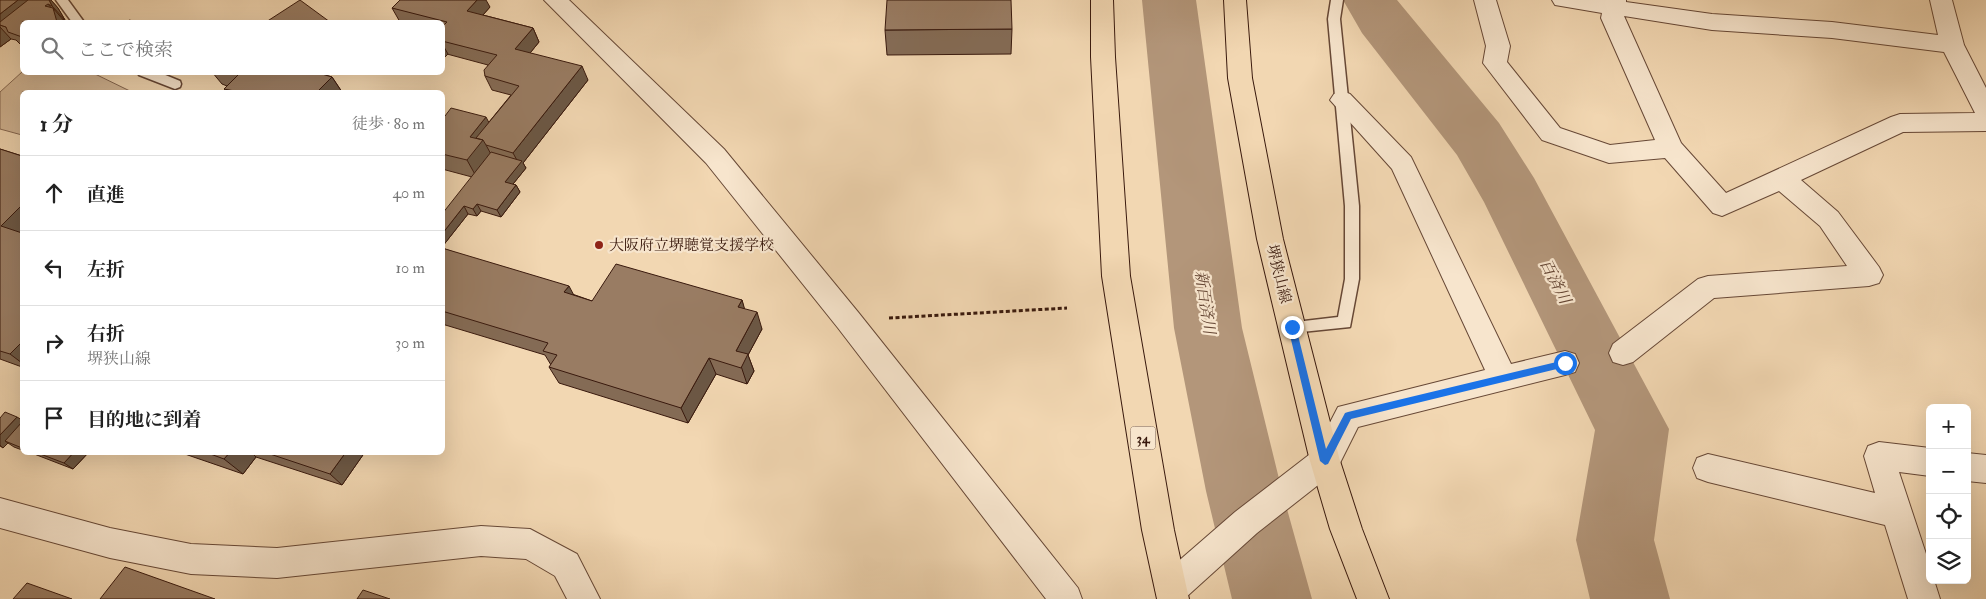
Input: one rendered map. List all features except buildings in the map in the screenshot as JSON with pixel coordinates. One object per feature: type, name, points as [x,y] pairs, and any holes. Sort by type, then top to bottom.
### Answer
[{"type":"main road","name":"34","points":[[1102,0],[1103,57],[1116,276],[1168,596]]},
{"type":"main road","name":"堺狭山線","points":[[1235,0],[1240,78],[1270,239],[1325,461],[1346,529],[1372,599]]},
{"type":"street","points":[[555,0],[715,156],[848,320],[1066,599]]},
{"type":"street","points":[[1485,0],[1498,46],[1495,63],[1551,134],[1609,154],[1670,148]]},
{"type":"street","points":[[1563,0],[1712,11],[1832,30],[1952,45]]},
{"type":"street","points":[[1941,0],[1952,45],[1986,111]]},
{"type":"street","points":[[1614,4],[1612,18],[1670,148],[1722,206],[1900,123],[1986,122]]},
{"type":"street","points":[[1342,100],[1402,164],[1503,378]]},
{"type":"street","points":[[1623,353],[1708,287],[1869,275],[1829,219],[1782,179]]},
{"type":"street","points":[[1168,596],[1213,549],[1280,492],[1325,461],[1348,416],[1565,363]]},
{"type":"street","points":[[1924,599],[1879,456],[1926,462]]},
{"type":"street","points":[[1971,467],[1986,469]]},
{"type":"street","points":[[1708,468],[1897,513]]},
{"type":"street","points":[[0,513],[110,543],[191,559],[277,563],[481,541],[530,544],[566,565],[584,599]]},
{"type":"lane","points":[[62,0],[77,20]]},
{"type":"lane","points":[[1292,327],[1345,323],[1352,279],[1352,206],[1334,19],[1337,0]]},
{"type":"lane","points":[[152,75],[175,84]]},
{"type":"path","points":[[848,320],[1067,308]]},
{"type":"shaded area","points":[[20,74],[97,75],[128,90],[20,90],[20,134],[0,129],[0,92]]},
{"type":"waterway","name":"新百済川","points":[[1169,0],[1208,328],[1244,491],[1272,599]]},
{"type":"waterway","name":"百済川","points":[[1370,0],[1382,20],[1478,139],[1512,195],[1632,429],[1615,540],[1630,599]]},
{"type":"place","name":"大阪府立堺聴覚支援学校","points":[[599,245]]},
{"type":"route","points":[[1292,327],[1325,461],[1348,416],[1565,363]]}]
